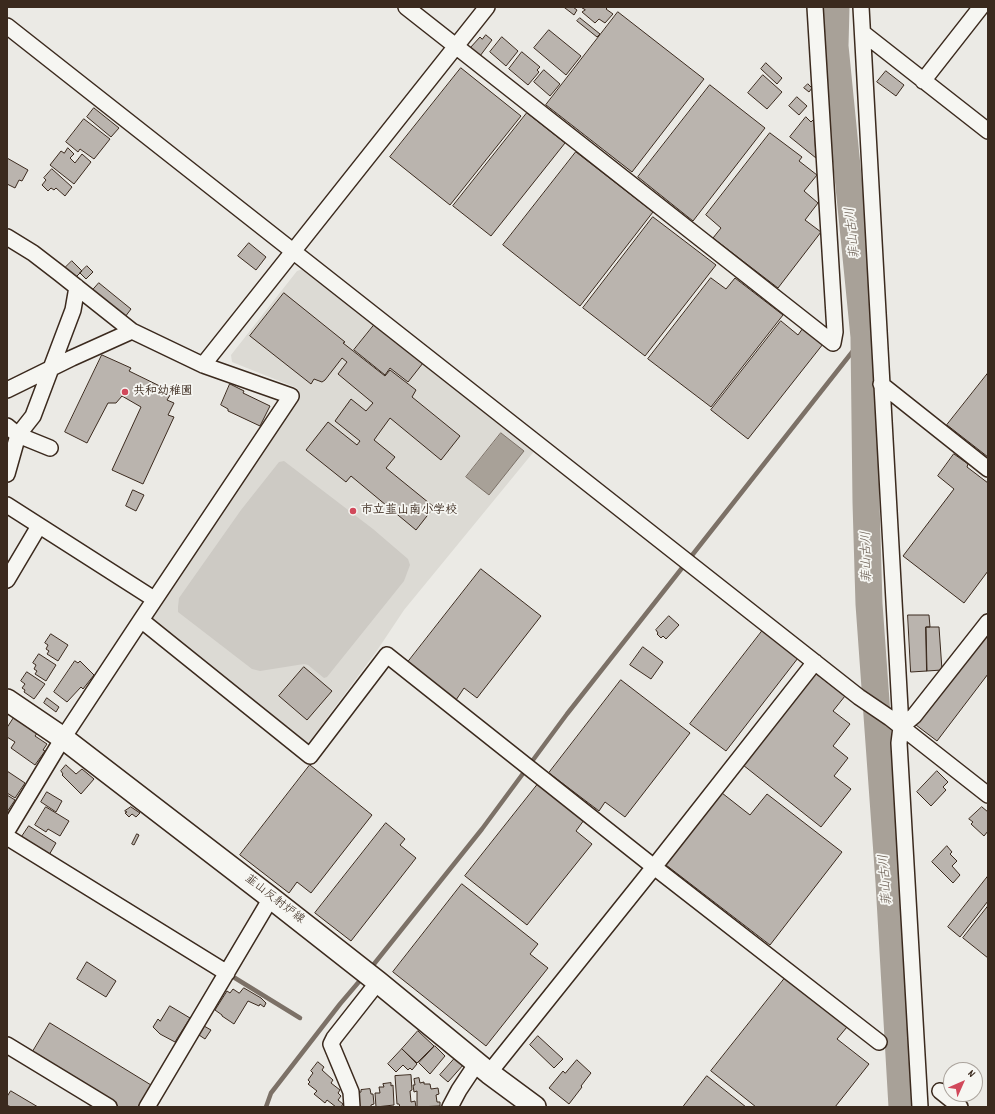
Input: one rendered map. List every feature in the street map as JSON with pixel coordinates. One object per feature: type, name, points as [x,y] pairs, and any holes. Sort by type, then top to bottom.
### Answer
[{"type":"main road","name":"韮山反射炉線","points":[[7,700],[63,738],[271,898],[378,982],[483,1068],[535,1107]]},
{"type":"street","points":[[406,7],[833,343],[835,332],[815,7]]},
{"type":"street","points":[[203,365],[487,7]]},
{"type":"street","points":[[861,7],[881,384],[896,723],[899,743],[920,1107]]},
{"type":"street","points":[[923,81],[981,7]]},
{"type":"street","points":[[7,26],[815,662],[988,795]]},
{"type":"street","points":[[863,33],[988,132]]},
{"type":"street","points":[[7,238],[33,253],[132,331],[203,365],[291,396],[140,620],[63,738],[7,831]]},
{"type":"street","points":[[7,474],[12,431],[33,416],[73,310],[77,287]]},
{"type":"street","points":[[7,390],[132,331]]},
{"type":"street","points":[[881,384],[988,469]]},
{"type":"street","points":[[12,431],[50,448]]},
{"type":"street","points":[[7,505],[154,599]]},
{"type":"street","points":[[7,580],[39,526]]},
{"type":"street","points":[[140,620],[310,756],[387,655],[654,867],[879,1042]]},
{"type":"street","points":[[896,723],[914,716],[988,622]]},
{"type":"street","points":[[450,1107],[458,1090],[483,1068],[654,867],[815,662]]},
{"type":"street","points":[[7,837],[227,974]]},
{"type":"street","points":[[147,1107],[271,898]]},
{"type":"street","points":[[352,1107],[351,1092],[331,1044],[334,1038],[378,982]]},
{"type":"street","points":[[7,1045],[109,1107]]},
{"type":"street","points":[[940,1091],[960,1107]]},
{"type":"shaded area","name":"市立韮山南小学校","points":[[306,268],[536,449],[404,610],[376,652],[306,746],[149,621],[290,408],[299,391],[297,388],[232,362],[231,355],[297,271]]},
{"type":"shaded area","points":[[501,433],[524,451],[489,495],[466,477]]},
{"type":"shaded area","points":[[284,461],[373,529],[408,559],[410,565],[404,581],[327,677],[324,678],[308,665],[304,664],[260,671],[252,669],[178,612],[179,598],[241,510],[279,462]]},
{"type":"building","points":[[573,7],[577,10],[574,15],[565,8]]},
{"type":"building","points":[[581,7],[608,7],[606,9],[613,14],[605,23],[599,19],[595,23],[582,12],[585,10]]},
{"type":"building","points":[[618,12],[704,79],[632,172],[546,105]]},
{"type":"building","points":[[580,18],[600,34],[597,37],[577,21]]},
{"type":"building","points":[[549,30],[581,56],[566,75],[534,48]]},
{"type":"building","points":[[486,35],[492,40],[480,56],[470,48],[480,37],[482,39]]},
{"type":"building","points":[[502,37],[518,51],[506,66],[490,52]]},
{"type":"building","points":[[522,52],[540,67],[537,70],[539,72],[528,85],[509,69]]},
{"type":"building","points":[[766,63],[782,78],[777,84],[761,69]]},
{"type":"building","points":[[461,68],[521,116],[450,205],[390,157]]},
{"type":"building","points":[[544,70],[560,84],[550,96],[534,82]]},
{"type":"building","points":[[886,71],[904,85],[896,96],[877,82]]},
{"type":"building","points":[[763,75],[782,92],[767,109],[748,93]]},
{"type":"building","points":[[808,84],[812,88],[809,92],[804,88]]},
{"type":"building","points":[[710,85],[765,128],[693,221],[638,177]]},
{"type":"building","points":[[797,97],[807,106],[799,115],[789,106]]},
{"type":"building","points":[[94,108],[119,128],[111,137],[87,117]]},
{"type":"building","points":[[527,113],[565,143],[491,236],[453,206]]},
{"type":"building","points":[[806,117],[811,122],[814,119],[816,158],[790,137]]},
{"type":"building","points":[[84,119],[110,139],[94,159],[80,149],[78,152],[66,142]]},
{"type":"building","points":[[770,133],[802,157],[799,161],[817,175],[804,191],[818,203],[805,220],[821,232],[778,288],[713,238],[721,228],[706,215]]},
{"type":"building","points":[[68,148],[74,154],[70,158],[75,163],[82,154],[91,162],[74,184],[50,165],[61,151],[64,153]]},
{"type":"building","points":[[576,152],[653,212],[580,306],[503,245]]},
{"type":"building","points":[[7,158],[28,170],[22,181],[19,180],[15,188],[7,184]]},
{"type":"building","points":[[52,169],[72,187],[65,196],[56,188],[54,190],[51,188],[48,191],[42,185],[46,180],[44,178]]},
{"type":"building","points":[[653,217],[716,265],[645,356],[583,308]]},
{"type":"building","points":[[249,243],[266,257],[256,270],[238,256]]},
{"type":"building","points":[[72,261],[82,271],[75,278],[65,268]]},
{"type":"building","points":[[87,266],[93,272],[86,279],[80,273]]},
{"type":"building","points":[[711,278],[726,289],[735,278],[783,315],[711,407],[648,359]]},
{"type":"building","points":[[99,283],[131,309],[125,317],[92,291]]},
{"type":"building","points":[[284,293],[385,376],[390,370],[416,390],[412,397],[460,436],[441,460],[390,418],[374,440],[395,457],[386,468],[434,507],[416,530],[351,476],[346,482],[306,450],[328,422],[357,445],[360,441],[335,421],[351,399],[366,411],[373,403],[338,374],[347,362],[342,358],[325,380],[322,382],[314,379],[311,384],[250,336]]},
{"type":"building","points":[[781,321],[798,335],[803,328],[823,344],[748,439],[711,410]]},
{"type":"building","points":[[375,324],[423,363],[408,382],[390,368],[385,375],[354,350]]},
{"type":"building","points":[[102,355],[131,368],[129,371],[172,392],[167,400],[174,403],[168,415],[174,417],[143,484],[112,470],[141,407],[122,396],[116,403],[108,403],[87,443],[65,432]]},
{"type":"building","points":[[988,373],[988,457],[947,425]]},
{"type":"building","points":[[230,384],[244,391],[243,393],[270,406],[260,426],[228,411],[228,409],[221,405]]},
{"type":"building","points":[[954,454],[968,464],[967,467],[988,483],[988,571],[964,603],[903,556],[954,489],[938,476]]},
{"type":"building","points":[[133,490],[144,495],[136,511],[126,506]]},
{"type":"building","points":[[481,569],[541,616],[477,698],[464,688],[456,700],[408,662]]},
{"type":"building","points":[[908,615],[929,615],[930,627],[926,627],[927,671],[911,672]]},
{"type":"building","points":[[669,616],[679,625],[666,639],[663,636],[661,638],[657,634],[658,633],[656,630]]},
{"type":"building","points":[[926,627],[939,627],[942,670],[927,671]]},
{"type":"building","points":[[763,630],[798,658],[726,751],[690,724]]},
{"type":"building","points":[[988,632],[988,674],[937,741],[916,725]]},
{"type":"building","points":[[51,634],[68,645],[58,661],[47,654],[49,651],[46,649],[48,645],[45,643]]},
{"type":"building","points":[[643,647],[663,662],[651,679],[630,665]]},
{"type":"building","points":[[39,654],[56,665],[46,681],[35,674],[37,671],[34,669],[36,665],[33,663]]},
{"type":"building","points":[[75,661],[78,663],[80,661],[94,675],[83,689],[81,687],[67,702],[54,692]]},
{"type":"building","points":[[304,667],[332,691],[307,720],[279,696]]},
{"type":"building","points":[[27,672],[45,684],[34,699],[24,692],[25,690],[22,688],[25,684],[21,681]]},
{"type":"building","points":[[815,673],[845,696],[833,711],[850,724],[833,746],[848,758],[834,776],[851,789],[821,827],[743,765]]},
{"type":"building","points":[[621,680],[690,733],[625,817],[605,802],[599,811],[549,773]]},
{"type":"building","points":[[47,698],[59,707],[56,712],[44,703]]},
{"type":"building","points":[[15,716],[38,732],[35,736],[47,744],[43,750],[45,751],[35,765],[11,748],[15,742],[7,737],[7,728]]},
{"type":"building","points":[[66,765],[76,774],[82,769],[94,779],[81,794],[62,775],[63,774],[61,771]]},
{"type":"building","points":[[310,765],[372,815],[311,893],[297,882],[289,893],[240,855]]},
{"type":"building","points":[[7,771],[25,783],[15,798],[7,793]]},
{"type":"building","points":[[937,771],[948,782],[943,787],[946,790],[931,806],[917,792]]},
{"type":"building","points":[[538,784],[584,820],[576,831],[592,844],[527,925],[465,876]]},
{"type":"building","points":[[47,792],[62,801],[56,812],[41,802]]},
{"type":"building","points":[[722,793],[750,815],[767,794],[842,852],[770,945],[666,865]]},
{"type":"building","points":[[7,795],[15,800],[7,812]]},
{"type":"building","points":[[46,807],[69,821],[60,836],[48,829],[46,832],[35,825]]},
{"type":"building","points":[[131,807],[140,813],[136,817],[132,814],[129,817],[125,813],[127,812],[125,811]]},
{"type":"building","points":[[982,807],[988,812],[988,831],[984,836],[971,824],[973,822],[969,819]]},
{"type":"building","points":[[386,823],[405,839],[400,845],[416,858],[351,941],[315,913]]},
{"type":"building","points":[[29,826],[56,843],[49,855],[21,838]]},
{"type":"building","points":[[137,834],[139,835],[134,845],[132,844]]},
{"type":"building","points":[[947,846],[952,852],[950,854],[957,861],[952,866],[960,875],[953,883],[932,862]]},
{"type":"building","points":[[988,876],[988,901],[960,937],[948,927]]},
{"type":"building","points":[[462,884],[538,944],[530,954],[548,968],[486,1046],[393,972]]},
{"type":"building","points":[[988,906],[988,958],[963,938]]},
{"type":"building","points":[[87,962],[116,981],[106,997],[77,979]]},
{"type":"building","points":[[785,978],[847,1027],[837,1039],[869,1064],[835,1107],[756,1107],[711,1071]]},
{"type":"building","points":[[244,988],[261,998],[266,1003],[264,1007],[260,1004],[259,1006],[248,1001],[234,1024],[215,1010],[227,991],[230,993],[233,989],[239,993]]},
{"type":"building","points":[[170,1006],[190,1018],[175,1042],[160,1034],[153,1027],[158,1019],[160,1021]]},
{"type":"building","points":[[50,1023],[151,1085],[138,1107],[119,1107],[32,1053]]},
{"type":"building","points":[[204,1026],[211,1030],[205,1039],[199,1035]]},
{"type":"building","points":[[418,1031],[434,1046],[417,1063],[402,1049]]},
{"type":"building","points":[[538,1036],[563,1059],[554,1068],[530,1045]]},
{"type":"building","points":[[435,1046],[445,1056],[430,1074],[419,1063]]},
{"type":"building","points":[[402,1049],[417,1064],[412,1070],[410,1068],[408,1070],[403,1065],[396,1072],[388,1064]]},
{"type":"building","points":[[456,1057],[464,1064],[448,1082],[440,1075]]},
{"type":"building","points":[[577,1060],[591,1073],[569,1104],[549,1088],[563,1071],[565,1073]]},
{"type":"building","points":[[318,1062],[324,1067],[322,1070],[333,1080],[331,1083],[340,1090],[338,1093],[341,1096],[338,1100],[343,1104],[341,1107],[336,1107],[327,1100],[325,1103],[314,1094],[317,1091],[308,1084],[310,1082],[308,1080],[313,1073],[311,1071]]},
{"type":"building","points":[[411,1075],[411,1102],[415,1101],[416,1107],[400,1107],[399,1104],[397,1104],[395,1076]]},
{"type":"building","points":[[707,1076],[746,1107],[683,1107]]},
{"type":"building","points":[[419,1078],[420,1083],[424,1082],[424,1084],[430,1084],[431,1089],[438,1088],[439,1094],[436,1095],[437,1102],[440,1102],[440,1106],[417,1107],[417,1091],[414,1092],[413,1085],[415,1085],[414,1079]]},
{"type":"building","points":[[391,1083],[391,1086],[393,1085],[394,1105],[376,1107],[375,1093],[380,1093],[379,1087],[384,1087],[383,1084]]},
{"type":"building","points":[[370,1089],[371,1094],[373,1094],[374,1104],[371,1105],[371,1107],[359,1107],[358,1093],[361,1092],[361,1090]]},
{"type":"building","points":[[11,1091],[38,1107],[11,1107],[7,1105],[7,1097]]},
{"type":"waterway","name":"菲山古川","points":[[836,7],[835,46],[864,337],[869,604],[889,882],[902,1107]]},
{"type":"waterway","points":[[370,969],[482,829],[567,714],[864,337]]},
{"type":"waterway","points":[[227,975],[235,978],[300,1018]]},
{"type":"waterway","points":[[266,1107],[271,1093],[340,1004],[363,977]]},
{"type":"place","name":"共和幼稚園","points":[[125,392]]},
{"type":"place","name":"市立韮山南小学校","points":[[353,511]]}]
